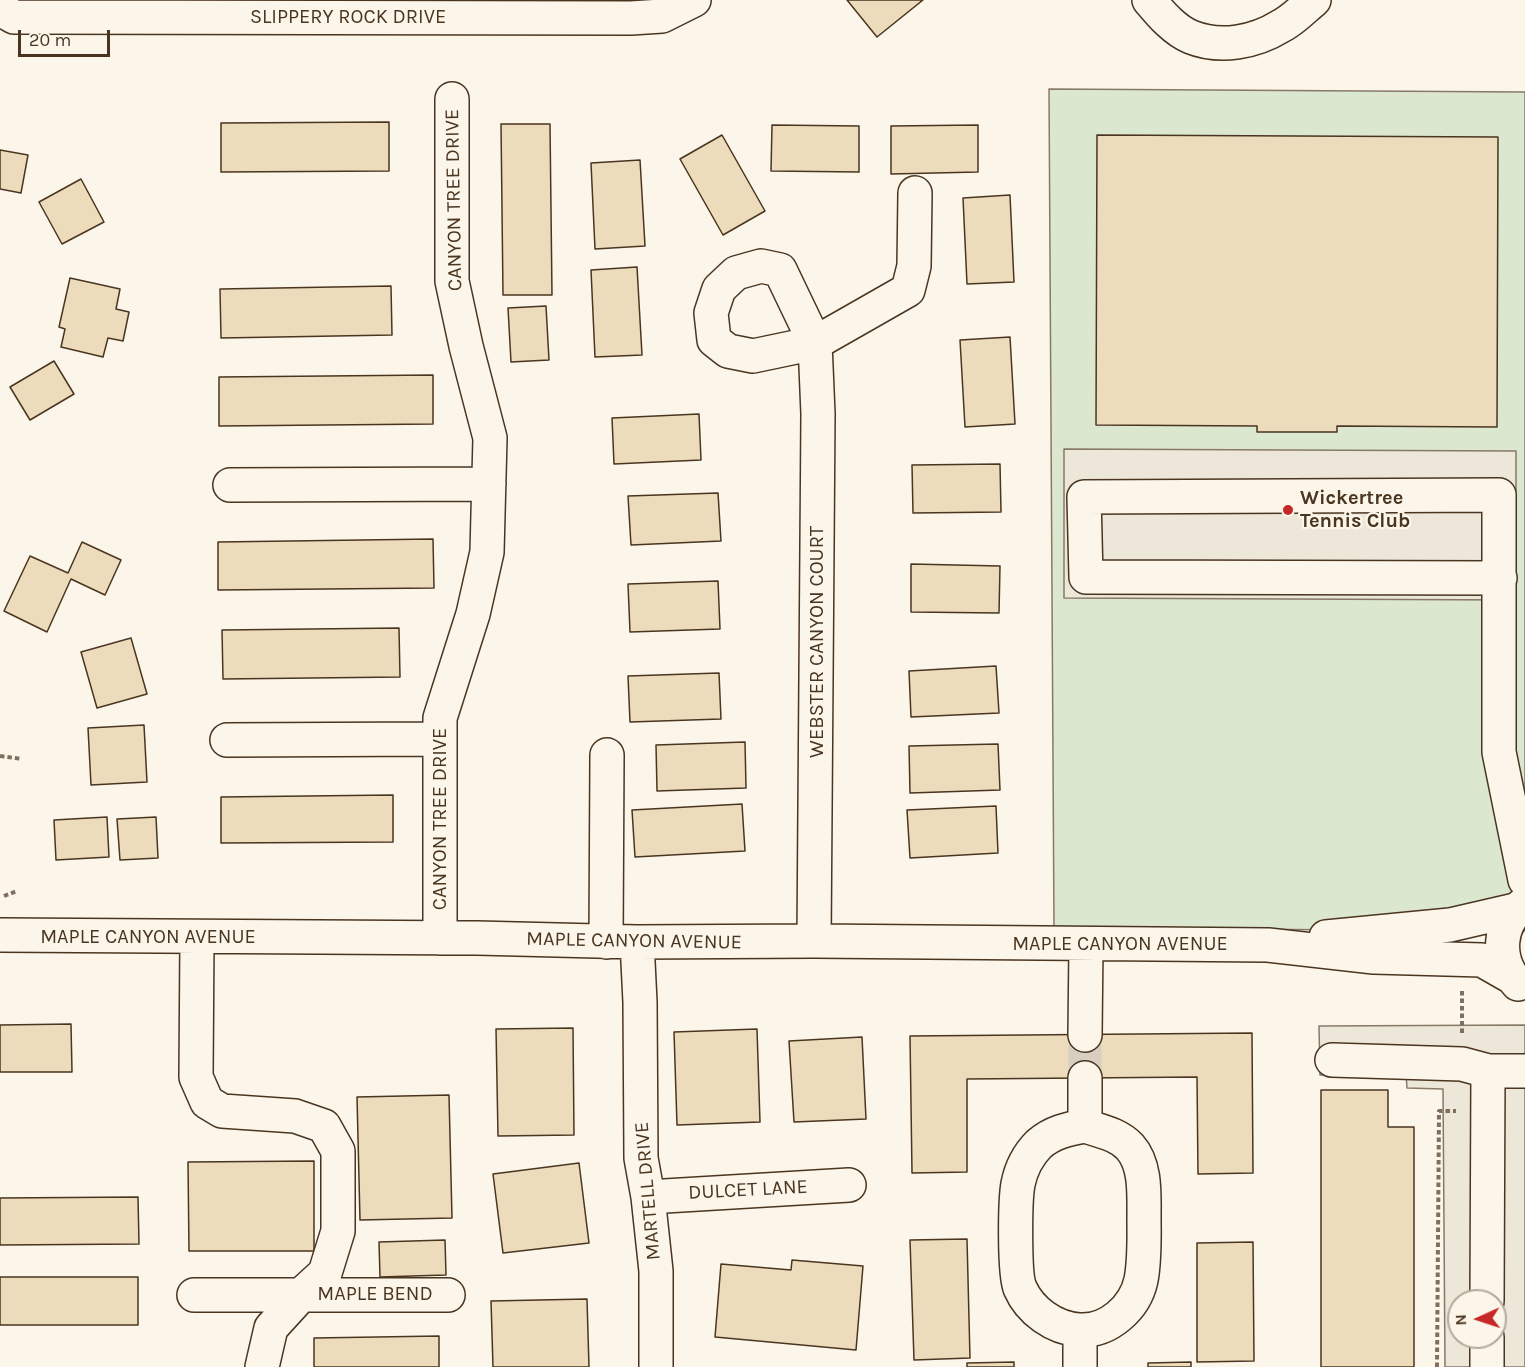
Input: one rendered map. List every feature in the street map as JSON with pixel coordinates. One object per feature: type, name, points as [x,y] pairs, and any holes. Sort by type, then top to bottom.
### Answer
[{"type":"street","name":"SLIPPERY ROCK DRIVE","points":[[0,9],[14,17],[631,18],[662,16],[694,0]]},
{"type":"street","points":[[1149,0],[1165,19],[1190,37],[1220,43],[1253,40],[1283,26],[1314,0]]},
{"type":"street","name":"CANYON TREE DRIVE","points":[[440,938],[440,718],[473,614],[487,552],[490,438],[452,281],[452,99]]},
{"type":"street","name":"WEBSTER CANYON COURT","points":[[814,941],[818,414],[815,343],[908,290],[914,266],[915,193]]},
{"type":"street","points":[[230,485],[489,484]]},
{"type":"street","points":[[1500,578],[1086,577],[1084,497],[1499,495],[1500,578],[1499,752],[1522,898]]},
{"type":"street","points":[[226,740],[439,740]]},
{"type":"street","name":"MARTELL DRIVE","points":[[607,755],[622,942],[640,1002],[641,1158],[648,1197],[656,1271],[656,1367]]},
{"type":"street","name":"MAPLE CANYON AVENUE","points":[[1268,945],[1350,934],[1450,925],[1522,898]]},
{"type":"street","name":"MAPLE CANYON AVENUE","points":[[1518,983],[1503,958],[1502,940],[1506,924],[1522,898]]},
{"type":"street","name":"MAPLE CANYON AVENUE","points":[[0,935],[440,938],[622,942],[814,941],[1268,945],[1374,957],[1482,960],[1518,983]]},
{"type":"street","name":"MAPLE BEND","points":[[197,937],[196,1077],[207,1102],[222,1112],[295,1116],[324,1126],[338,1151],[338,1231],[325,1273],[271,1328],[262,1367]]},
{"type":"street","points":[[1085,1035],[1086,944]]},
{"type":"street","points":[[1332,1060],[1462,1064],[1488,1071],[1525,1071]]},
{"type":"street","points":[[1487,1289],[1488,1071]]},
{"type":"street","points":[[1085,1078],[1085,1126]]},
{"type":"street","points":[[1085,1126],[1114,1135],[1130,1147],[1140,1166],[1144,1193],[1144,1252],[1141,1282],[1127,1309],[1107,1326],[1080,1330],[1053,1323],[1031,1308],[1019,1286],[1016,1250],[1018,1184],[1026,1160],[1040,1144],[1060,1131],[1085,1126]]},
{"type":"street","name":"DULCET LANE","points":[[648,1197],[849,1185]]},
{"type":"street","name":"MAPLE BEND","points":[[194,1295],[448,1294]]},
{"type":"street","points":[[1080,1330],[1080,1367]]},
{"type":"street","points":[[1487,1349],[1487,1367]]},
{"type":"path","points":[[0,756],[22,759]]},
{"type":"path","points":[[4,896],[17,891]]},
{"type":"path","points":[[1462,988],[1462,1040]]},
{"type":"path","points":[[1437,1367],[1439,1111],[1461,1111]]},
{"type":"green space","name":"Wickertree Tennis Club","points":[[1049,89],[1525,92],[1525,931],[1054,928]]},
{"type":"shaded area","points":[[1064,449],[1516,451],[1516,600],[1064,598]]},
{"type":"shaded area","points":[[1525,1025],[1525,1367],[1445,1367],[1443,1089],[1407,1088],[1406,1074],[1320,1075],[1319,1026]]},
{"type":"building","points":[[847,0],[923,0],[877,37]]},
{"type":"building","points":[[389,122],[389,171],[221,172],[221,123]]},
{"type":"building","points":[[501,124],[550,124],[552,295],[503,295]]},
{"type":"building","points":[[772,125],[859,126],[859,172],[771,171]]},
{"type":"building","points":[[978,125],[978,172],[891,174],[891,126]]},
{"type":"building","points":[[722,135],[765,211],[723,235],[680,159]]},
{"type":"building","points":[[1097,135],[1498,137],[1497,427],[1337,426],[1337,432],[1257,432],[1257,426],[1096,425]]},
{"type":"building","points":[[0,150],[28,155],[21,193],[0,189]]},
{"type":"building","points":[[640,160],[645,246],[595,249],[591,163]]},
{"type":"building","points":[[81,179],[104,222],[62,244],[39,202]]},
{"type":"building","points":[[1010,195],[1014,282],[967,284],[963,198]]},
{"type":"building","points":[[637,267],[642,355],[595,357],[591,270]]},
{"type":"building","points":[[70,278],[120,289],[116,309],[129,312],[123,341],[108,338],[103,357],[61,347],[65,329],[59,327]]},
{"type":"building","points":[[391,286],[392,335],[221,338],[220,289]]},
{"type":"building","points":[[546,306],[549,360],[511,362],[508,308]]},
{"type":"building","points":[[1010,337],[1015,424],[965,427],[960,340]]},
{"type":"building","points":[[54,361],[74,394],[30,420],[10,387]]},
{"type":"building","points":[[433,375],[433,424],[219,426],[219,377]]},
{"type":"building","points":[[699,414],[701,460],[614,464],[612,418]]},
{"type":"building","points":[[1000,464],[1001,512],[913,513],[912,465]]},
{"type":"building","points":[[718,493],[721,541],[631,545],[628,496]]},
{"type":"building","points":[[433,539],[434,588],[218,590],[218,542]]},
{"type":"building","points":[[82,542],[121,560],[105,595],[71,579],[47,632],[4,611],[30,556],[68,573]]},
{"type":"building","points":[[911,564],[1000,566],[999,613],[911,612]]},
{"type":"building","points":[[718,581],[720,629],[630,632],[628,584]]},
{"type":"building","points":[[399,628],[400,677],[223,679],[222,630]]},
{"type":"building","points":[[131,638],[147,694],[97,708],[81,652]]},
{"type":"building","points":[[996,666],[999,713],[911,717],[909,671]]},
{"type":"building","points":[[719,673],[721,719],[630,722],[628,676]]},
{"type":"building","points":[[144,725],[147,782],[91,785],[88,728]]},
{"type":"building","points":[[745,742],[746,788],[657,791],[656,745]]},
{"type":"building","points":[[998,744],[1000,790],[910,793],[909,746]]},
{"type":"building","points":[[393,795],[393,842],[221,843],[221,797]]},
{"type":"building","points":[[742,804],[745,851],[635,857],[632,810]]},
{"type":"building","points":[[996,806],[998,853],[910,858],[907,810]]},
{"type":"building","points":[[107,817],[109,857],[56,860],[54,820]]},
{"type":"building","points":[[156,817],[158,858],[120,860],[117,819]]},
{"type":"building","points":[[71,1024],[72,1072],[0,1072],[0,1025]]},
{"type":"building","points":[[573,1028],[574,1135],[498,1136],[496,1029]]},
{"type":"building","points":[[757,1029],[760,1122],[677,1125],[674,1032]]},
{"type":"building","points":[[1252,1033],[1253,1173],[1198,1174],[1197,1077],[967,1079],[967,1172],[912,1173],[910,1036]]},
{"type":"building","points":[[862,1037],[866,1119],[794,1122],[789,1041]]},
{"type":"building","points":[[1321,1090],[1388,1090],[1388,1127],[1414,1127],[1414,1367],[1321,1367]]},
{"type":"building","points":[[449,1095],[452,1218],[360,1220],[357,1097]]},
{"type":"building","points":[[314,1161],[314,1251],[189,1251],[188,1162]]},
{"type":"building","points":[[579,1163],[589,1243],[503,1253],[493,1174]]},
{"type":"building","points":[[138,1197],[139,1244],[0,1245],[0,1198]]},
{"type":"building","points":[[967,1239],[970,1358],[914,1360],[910,1240]]},
{"type":"building","points":[[445,1240],[446,1275],[380,1277],[379,1242]]},
{"type":"building","points":[[1253,1242],[1254,1361],[1197,1362],[1197,1243]]},
{"type":"building","points":[[792,1260],[863,1266],[856,1350],[715,1337],[721,1264],[791,1270]]},
{"type":"building","points":[[0,1277],[138,1277],[138,1325],[0,1325]]},
{"type":"building","points":[[587,1299],[589,1367],[493,1367],[491,1301]]},
{"type":"building","points":[[439,1336],[439,1367],[314,1367],[314,1338]]},
{"type":"building","points":[[1014,1362],[1014,1367],[967,1367],[967,1363]]},
{"type":"building","points":[[1191,1362],[1191,1367],[1148,1367],[1148,1363]]},
{"type":"tunnel","points":[[1085,1035],[1085,1078]]},
{"type":"place","name":"Wickertree Tennis Club","points":[[1288,510]]}]
